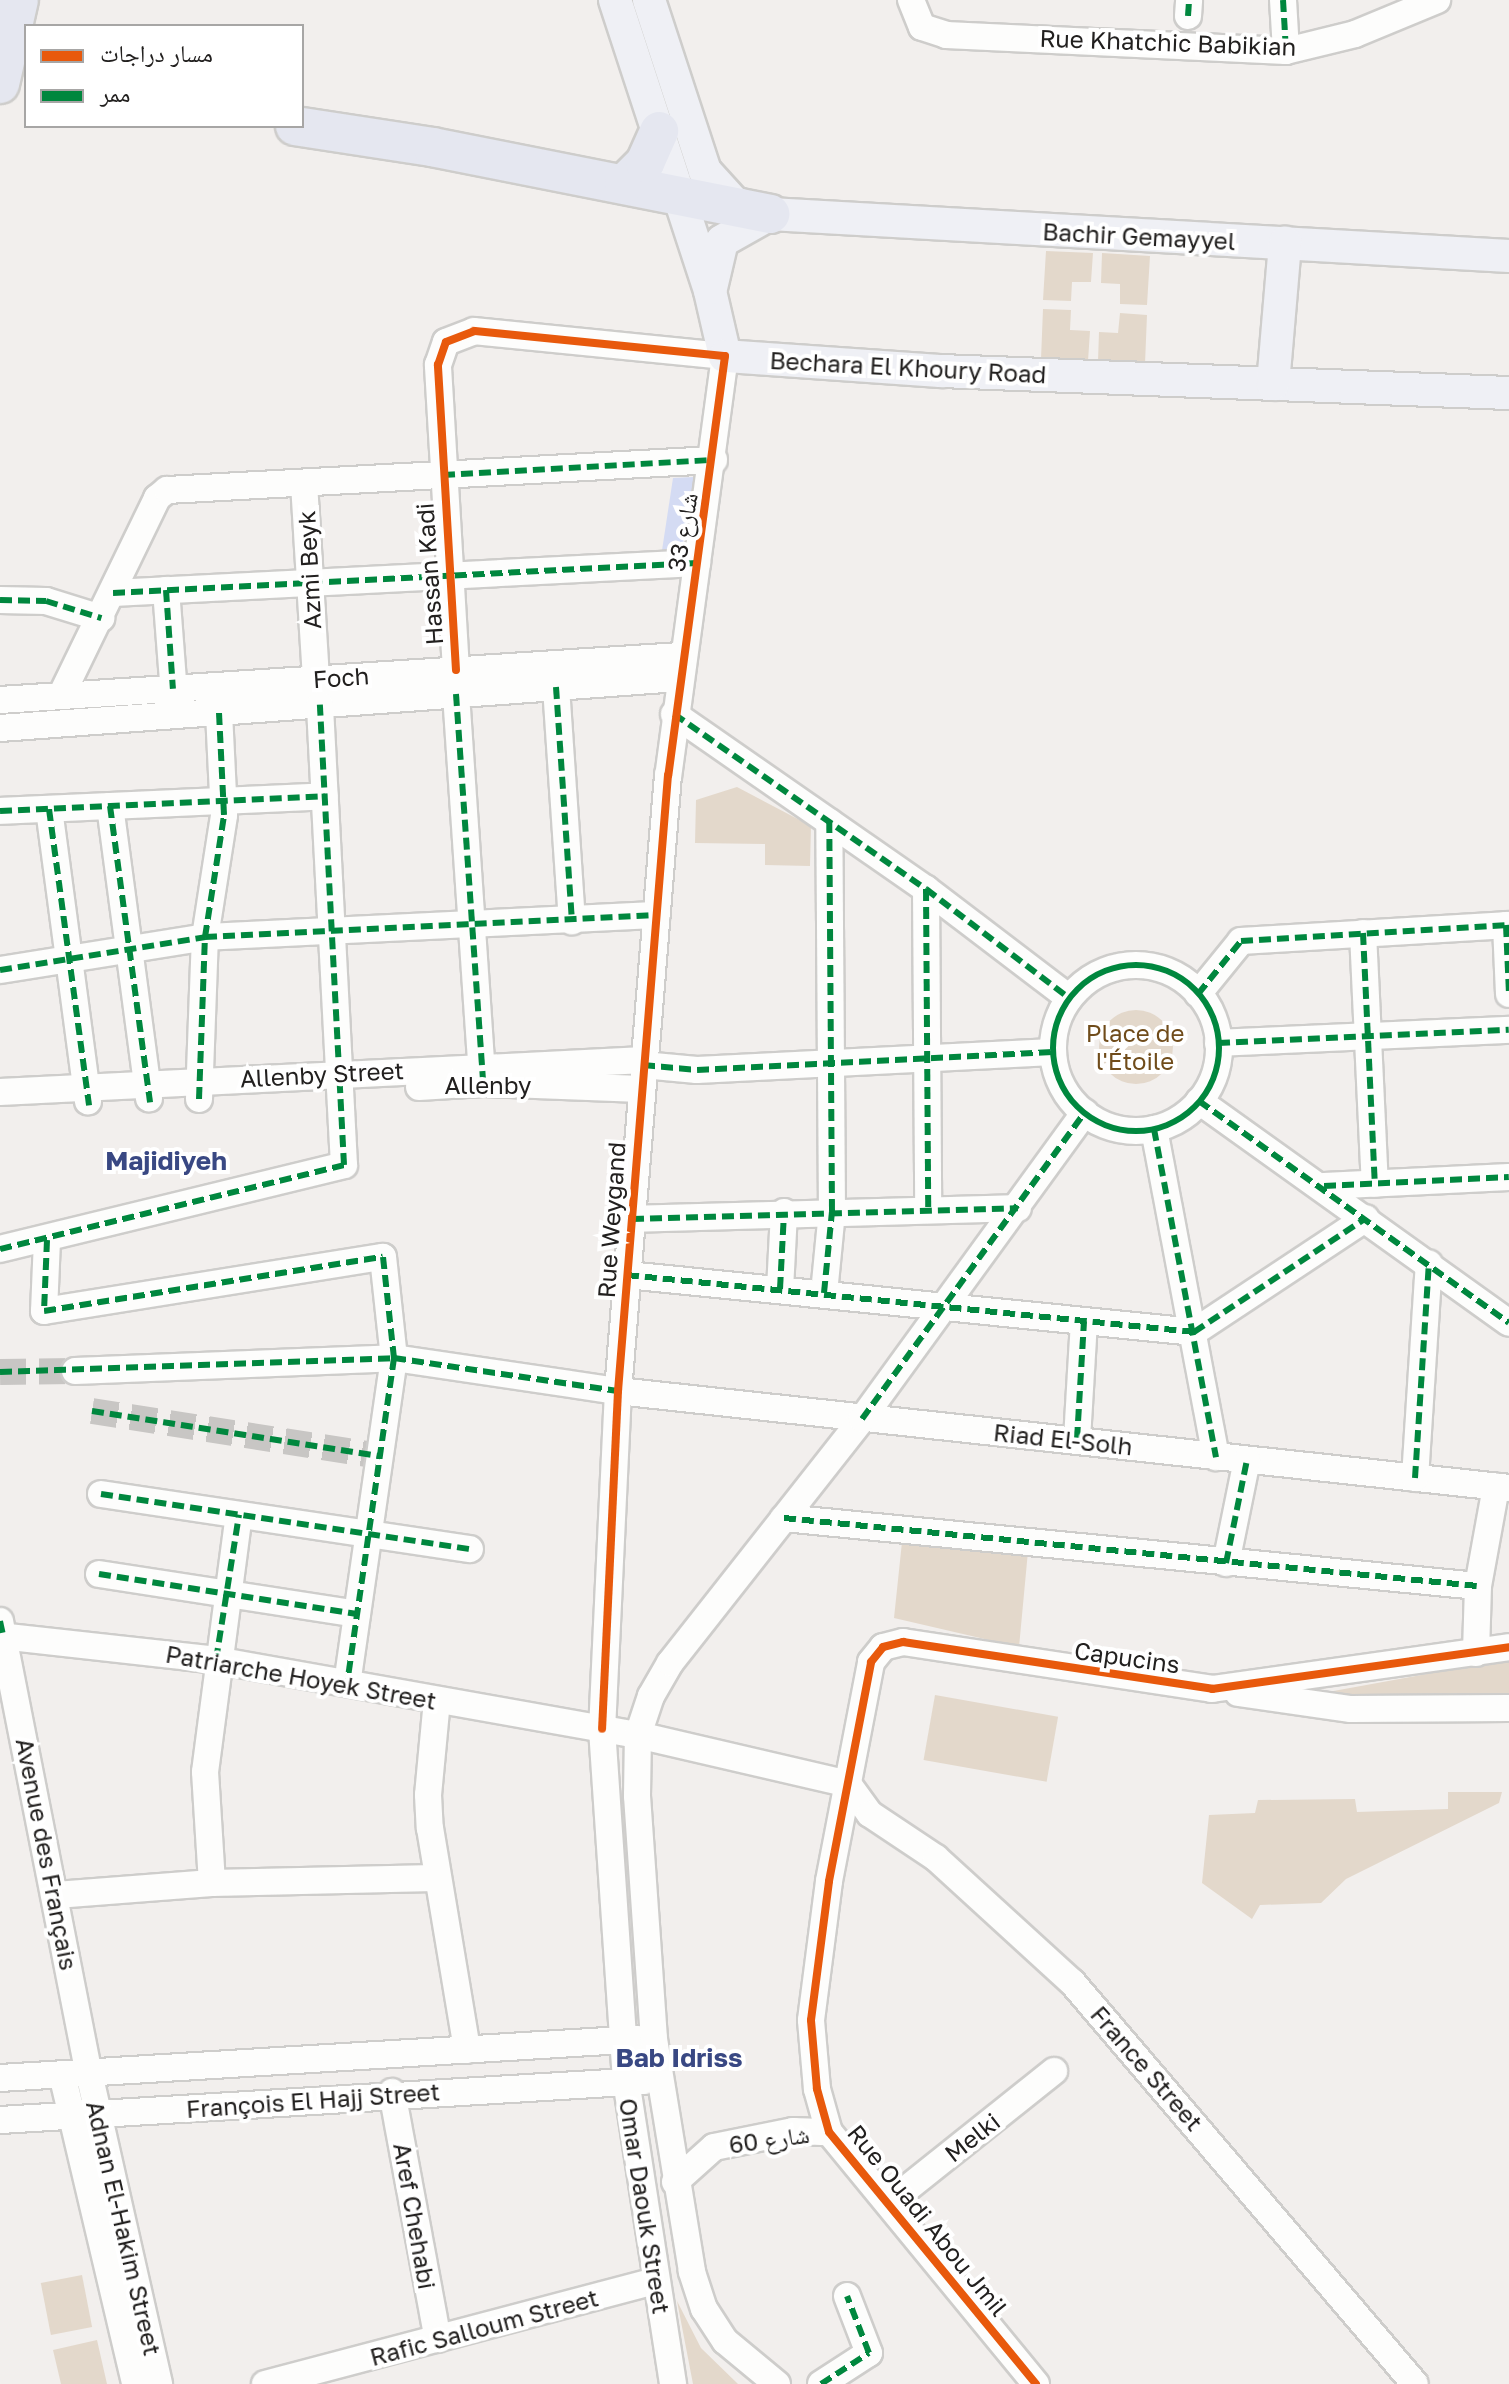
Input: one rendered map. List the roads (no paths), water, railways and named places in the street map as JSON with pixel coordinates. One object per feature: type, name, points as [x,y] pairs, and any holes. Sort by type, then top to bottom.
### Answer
[{"type":"highway","points":[[16,14],[24,66]]},
{"type":"highway","points":[[0,84],[16,14]]},
{"type":"highway","points":[[304,128],[624,184],[681,200],[770,214]]},
{"type":"highway","points":[[624,184],[645,163],[659,131]]},
{"type":"main road","name":"شارع 33","points":[[615,0],[710,291],[725,356]]},
{"type":"main road","name":"Bachir Gemayyel","points":[[649,0],[705,171],[734,203],[770,214],[1509,256]]},
{"type":"main road","points":[[710,291],[722,241],[770,214]]},
{"type":"main road","points":[[1273,384],[1285,243]]},
{"type":"main road","name":"Bechara El Khoury Road","points":[[725,356],[1509,393]]},
{"type":"street","name":"Rue Khatchic Babikian","points":[[911,0],[922,27],[946,35],[1286,51],[1355,34],[1437,0]]},
{"type":"street","points":[[1283,0],[1286,51]]},
{"type":"street","name":"Bechara El Khoury Road","points":[[443,475],[438,365],[441,351],[455,336],[474,331],[725,356]]},
{"type":"street","name":"شارع 33","points":[[674,714],[714,460],[725,356]]},
{"type":"street","points":[[61,696],[157,498],[181,487],[714,460]]},
{"type":"street","name":"Hassan Kadi","points":[[443,475],[481,1074]]},
{"type":"street","name":"Azmi Beyk","points":[[47,1240],[344,1165],[333,930],[304,483]]},
{"type":"street","points":[[113,593],[449,572],[697,563]]},
{"type":"street","points":[[166,590],[176,715]]},
{"type":"street","points":[[0,600],[46,601],[101,618]]},
{"type":"street","name":"Foch","points":[[0,728],[219,712],[318,696],[456,682],[679,667]]},
{"type":"street","name":"Foch","points":[[456,682],[556,687],[679,667]]},
{"type":"street","points":[[556,687],[572,921]]},
{"type":"street","name":"Foch","points":[[0,700],[173,689],[318,696]]},
{"type":"street","points":[[0,1092],[87,1096],[199,1090],[205,937],[223,801],[219,712]]},
{"type":"street","points":[[674,714],[926,889],[1069,998]]},
{"type":"street","name":"Rue Weygand","points":[[602,1729],[618,1391],[674,714]]},
{"type":"street","points":[[0,811],[325,796]]},
{"type":"street","points":[[110,806],[147,1093]]},
{"type":"street","points":[[49,809],[87,1096]]},
{"type":"street","points":[[824,1293],[832,1211],[829,822]]},
{"type":"street","points":[[926,889],[928,1208]]},
{"type":"street","points":[[0,970],[205,937],[472,927],[656,915]]},
{"type":"street","points":[[1198,994],[1241,941],[1507,925],[1509,994]]},
{"type":"street","points":[[1363,933],[1375,1184]]},
{"type":"street","points":[[1144,965],[1172,972],[1198,994],[1208,1006],[1218,1043],[1213,1080],[1199,1101],[1181,1118],[1154,1129],[1125,1130],[1085,1112],[1059,1081],[1053,1052],[1056,1024],[1069,998],[1089,978],[1115,967],[1144,965]]},
{"type":"street","points":[[1218,1043],[1509,1030]]},
{"type":"street","name":"Allenby","points":[[481,1074],[697,1070],[1053,1052]]},
{"type":"street","name":"Allenby Street","points":[[199,1090],[481,1074]]},
{"type":"street","points":[[0,1110],[87,1096]]},
{"type":"street","points":[[1199,1101],[1324,1186],[1509,1323]]},
{"type":"street","points":[[777,2384],[725,2341],[704,2309],[675,2182],[654,2039],[637,1796],[638,1735],[660,1677],[862,1419],[1085,1112]]},
{"type":"street","points":[[1154,1129],[1216,1457]]},
{"type":"street","points":[[1324,1186],[1509,1177]]},
{"type":"street","points":[[632,1219],[784,1212],[1018,1208]]},
{"type":"street","points":[[780,1289],[784,1212]]},
{"type":"street","points":[[627,1275],[1194,1332],[1366,1218]]},
{"type":"street","points":[[0,1249],[47,1240],[44,1311],[383,1257],[394,1358],[347,1683]]},
{"type":"street","points":[[1415,1478],[1429,1263]]},
{"type":"street","points":[[1077,1439],[1084,1321]]},
{"type":"street","name":"Riad El-Solh","points":[[75,1371],[394,1358],[618,1391],[1503,1488]]},
{"type":"street","points":[[1226,1563],[1247,1460]]},
{"type":"street","points":[[1476,1653],[1478,1586],[1503,1488]]},
{"type":"street","points":[[101,1494],[470,1549]]},
{"type":"street","points":[[212,1883],[204,1792],[216,1660],[239,1515]]},
{"type":"street","points":[[784,1518],[1478,1586]]},
{"type":"street","points":[[99,1574],[357,1614]]},
{"type":"street","name":"Patriarche Hoyek Street","points":[[1,1630],[216,1660],[638,1735]]},
{"type":"street","name":"Avenue des Français","points":[[1,1630],[89,2073]]},
{"type":"street","name":"Capucins","points":[[848,1784],[871,1662],[893,1643],[1212,1689],[1509,1647]]},
{"type":"street","points":[[1212,1689],[1351,1709],[1509,1708]]},
{"type":"street","points":[[437,1700],[428,1795],[435,1878],[467,2050]]},
{"type":"street","name":"Omar Daouk Street","points":[[602,1729],[626,2080],[673,2384]]},
{"type":"street","points":[[638,1735],[848,1784]]},
{"type":"street","name":"Rue Ouadi Abou Jmil","points":[[848,1784],[829,1881],[811,2020],[813,2067],[829,2132],[890,2202],[1036,2384]]},
{"type":"street","name":"France Street","points":[[848,1784],[870,1814],[936,1858],[1072,1982],[1415,2384]]},
{"type":"street","points":[[56,1895],[212,1883],[435,1878]]},
{"type":"street","name":"François El Hajj Street","points":[[0,2078],[623,2038],[654,2039]]},
{"type":"street","name":"Melki","points":[[890,2202],[1054,2071]]},
{"type":"street","name":"Adnan El-Hakim Street","points":[[89,2073],[159,2384]]},
{"type":"street","name":"Adnan El-Hakim Street","points":[[62,2074],[135,2384]]},
{"type":"street","name":"François El Hajj Street","points":[[0,2120],[392,2092],[659,2081]]},
{"type":"street","name":"Aref Chehabi","points":[[392,2092],[438,2339]]},
{"type":"street","name":"شارع 60","points":[[675,2182],[714,2147],[793,2131],[829,2132]]},
{"type":"street","name":"Rafic Salloum Street","points":[[265,2384],[656,2281]]},
{"type":"street","points":[[821,2384],[869,2353],[847,2296]]},
{"type":"water","points":[[694,477],[681,556],[661,557],[673,478]]},
{"type":"tunnel","points":[[0,1372],[75,1371]]},
{"type":"tunnel","points":[[92,1411],[381,1456]]},
{"type":"district","name":"Majidiyeh","points":[[166,1161]]},
{"type":"district","name":"Bab Idriss","points":[[679,2058]]},
{"type":"park label","name":"Place de l'Étoile","points":[[1135,1047]]}]
